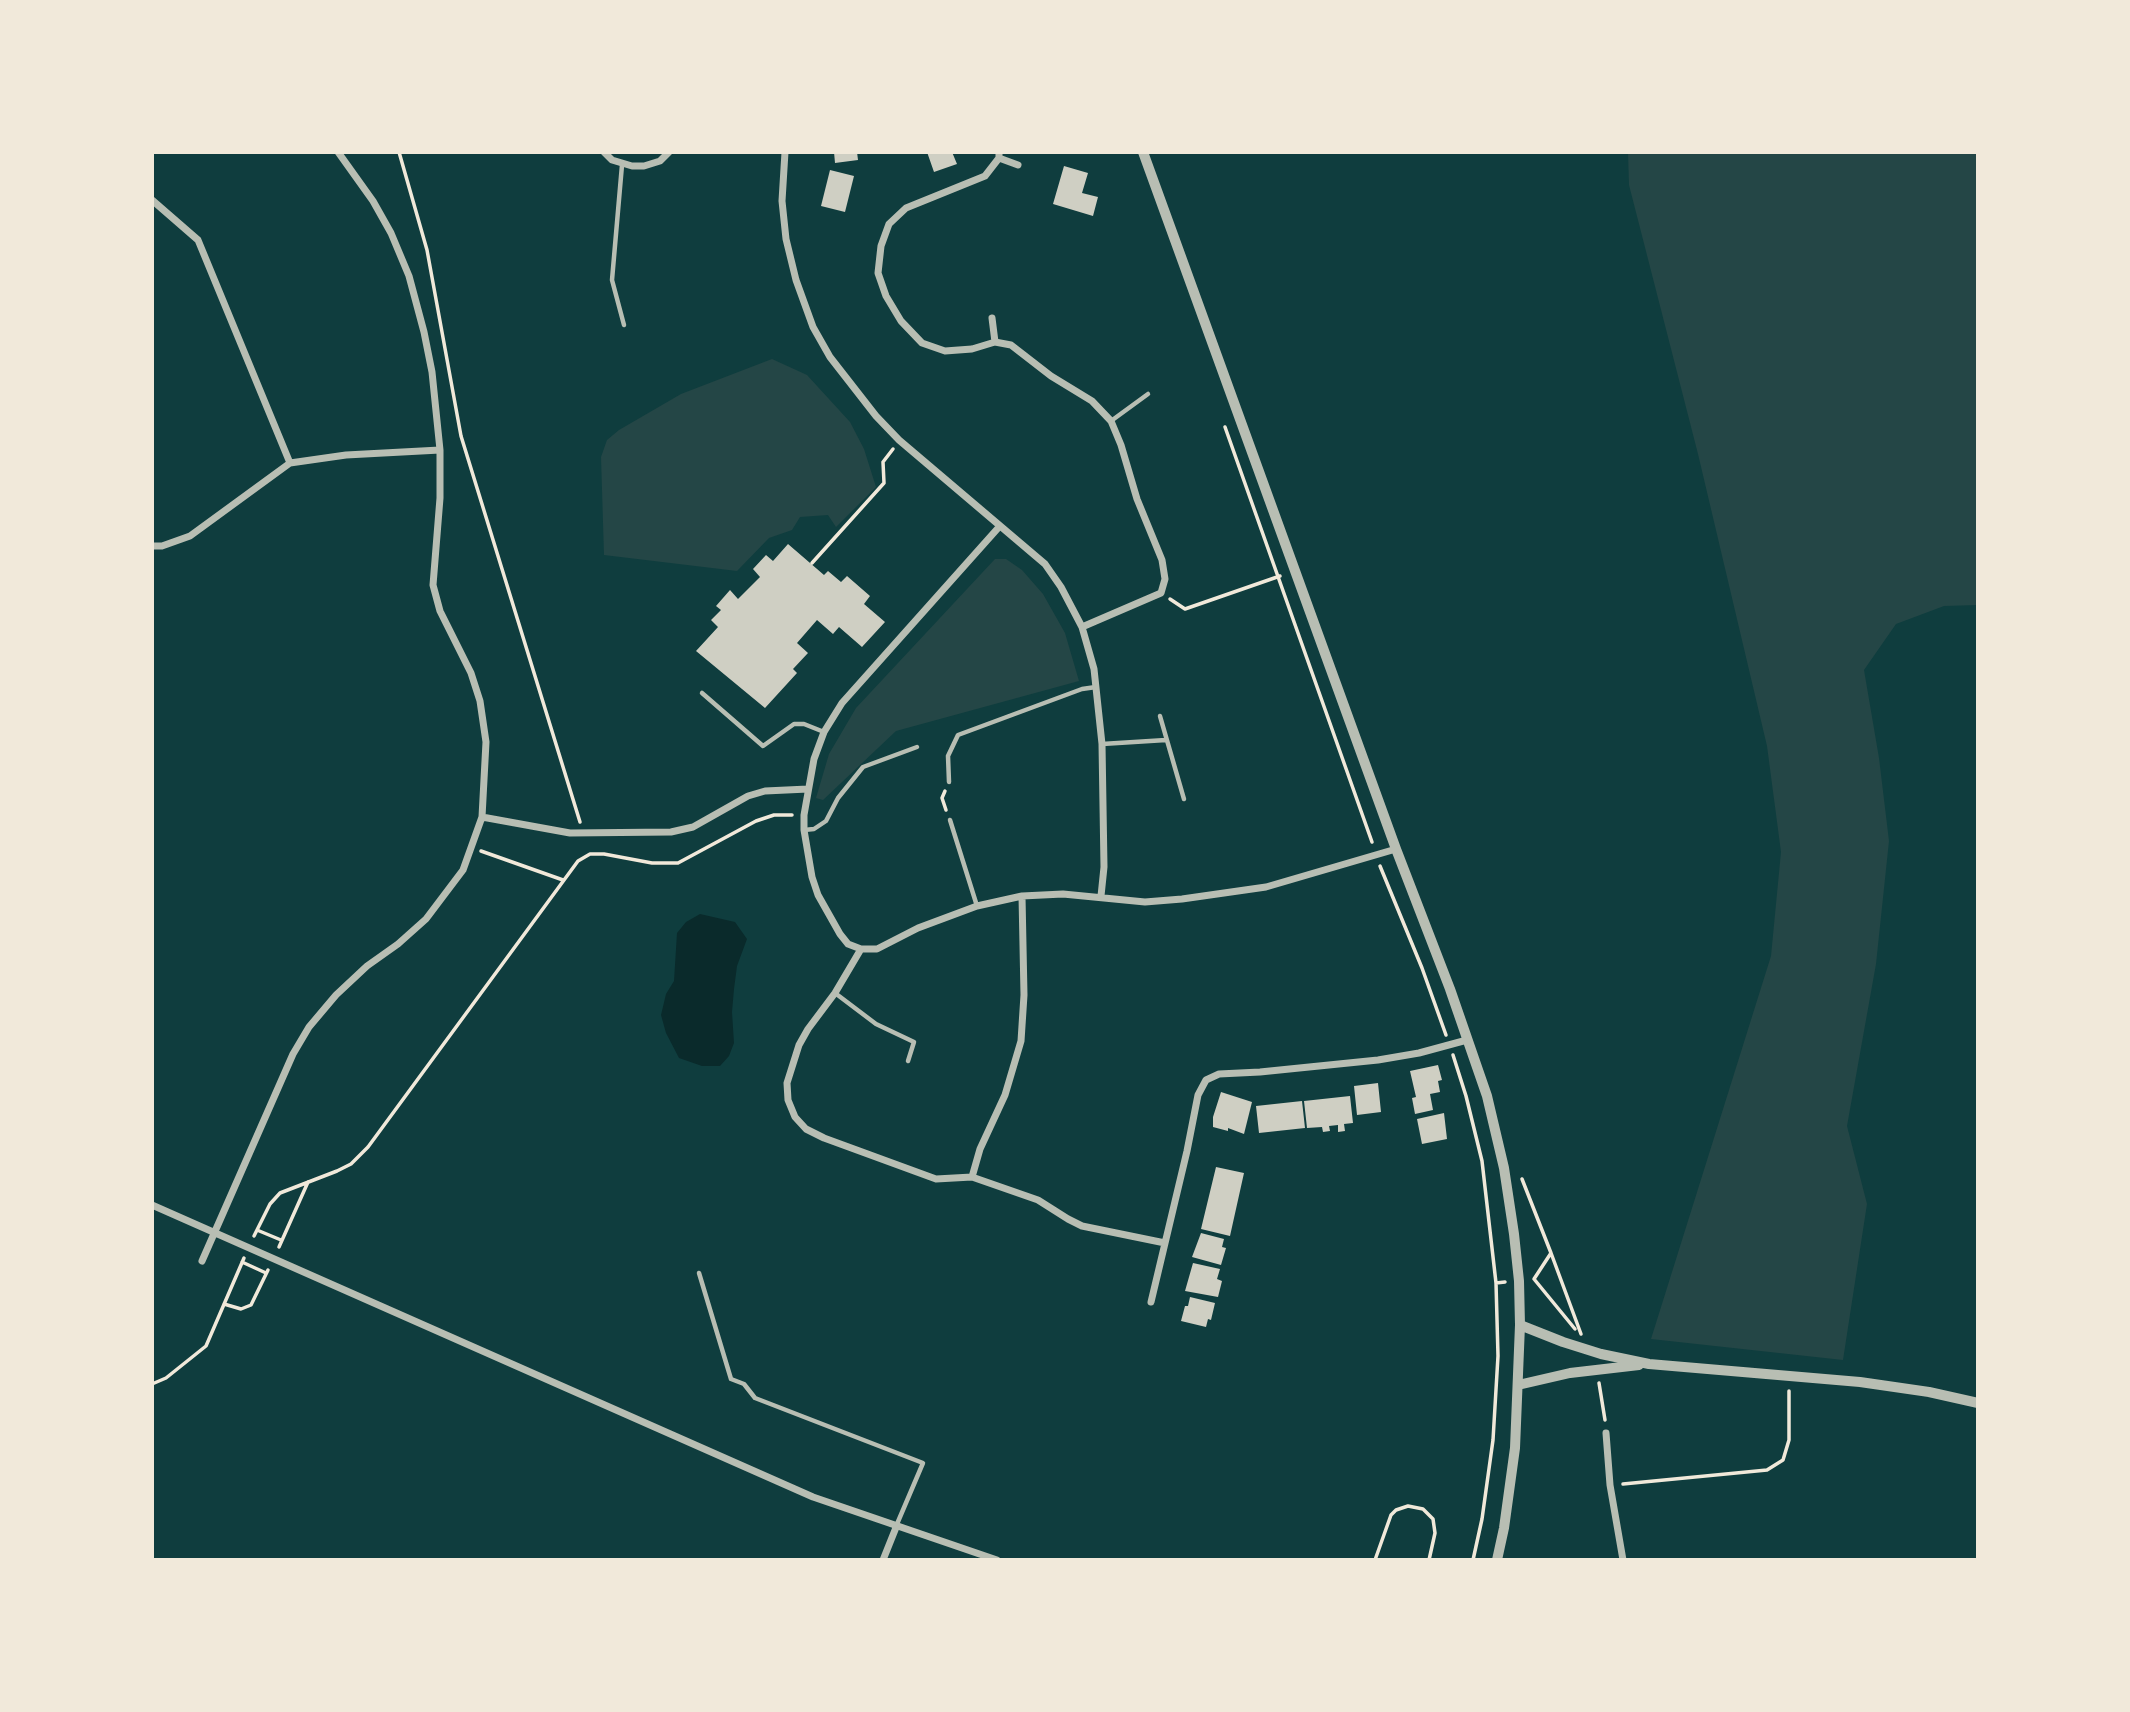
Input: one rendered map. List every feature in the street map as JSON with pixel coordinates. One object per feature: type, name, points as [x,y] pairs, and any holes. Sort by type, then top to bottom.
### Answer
[{"type":"street","points":[[202,1261],[293,1054],[309,1027],[336,995],[367,966],[398,944],[426,919],[463,870],[482,817],[486,742],[480,701],[471,673],[440,611],[433,585],[440,498],[440,450],[432,372],[409,276],[391,233],[373,201],[338,152]]},
{"type":"street","points":[[604,152],[612,160],[622,164],[644,166],[660,161],[669,152]]},
{"type":"street","points":[[785,152],[782,201],[786,239],[796,280],[813,327],[830,357],[876,416],[899,440],[1045,564],[1061,587],[1082,627],[1094,669],[1102,744],[1104,867],[1101,896]]},
{"type":"street","points":[[1143,152],[1487,1096],[1504,1168],[1519,1281],[1520,1325],[1515,1448],[1497,1560]]},
{"type":"street","points":[[1017,165],[999,155],[985,176],[906,208],[889,224],[881,246],[878,273],[886,296],[901,321],[922,343],[945,351],[972,349],[995,342],[1011,345],[1051,376],[1093,401],[1111,421],[1121,444],[1137,499],[1162,560],[1165,579],[1161,593],[1082,627]]},
{"type":"street","points":[[152,200],[198,240],[290,463]]},
{"type":"street","points":[[992,318],[995,342]]},
{"type":"street","points":[[152,546],[162,546],[190,536],[290,463],[346,455],[440,450]]},
{"type":"street","points":[[999,527],[842,703],[824,732],[814,759],[807,789],[804,830],[818,895],[848,944],[861,949],[877,949],[918,928],[977,905],[1022,896],[1101,896],[1145,902],[1182,899],[1266,887],[1395,849]]},
{"type":"street","points":[[482,817],[570,833],[671,832],[693,827],[748,796],[765,791],[807,789]]},
{"type":"street","points":[[972,1177],[981,1149],[1005,1095],[1021,1041],[1024,995],[1022,896]]},
{"type":"street","points":[[861,949],[835,993],[808,1029],[791,1063],[787,1083],[788,1100],[795,1117],[806,1129],[936,1179],[972,1177],[1038,1200],[1082,1226],[1165,1243]]},
{"type":"street","points":[[1151,1302],[1199,1091],[1206,1080],[1219,1074],[1378,1060],[1467,1040]]},
{"type":"street","points":[[152,1205],[813,1497],[997,1560]]},
{"type":"street","points":[[1520,1325],[1601,1354],[1649,1364],[1894,1386],[1978,1404]]},
{"type":"street","points":[[1518,1385],[1570,1373],[1649,1364]]},
{"type":"street","points":[[1606,1433],[1610,1485],[1623,1560]]},
{"type":"street","points":[[883,1560],[897,1525]]},
{"type":"lane","points":[[622,164],[612,280],[624,325]]},
{"type":"lane","points":[[1111,421],[1148,394]]},
{"type":"lane","points":[[949,782],[948,756],[958,735],[1082,689],[1097,687]]},
{"type":"lane","points":[[702,693],[763,746],[794,724],[804,724],[824,732]]},
{"type":"lane","points":[[1160,716],[1184,799]]},
{"type":"lane","points":[[1102,744],[1166,740]]},
{"type":"lane","points":[[804,830],[814,829],[827,821],[838,798],[863,767],[917,747]]},
{"type":"lane","points":[[950,820],[977,905]]},
{"type":"lane","points":[[835,993],[876,1024],[914,1042],[908,1061]]},
{"type":"lane","points":[[699,1273],[731,1379],[744,1384],[755,1398],[923,1463],[897,1525]]},
{"type":"path","points":[[399,152],[427,250],[461,436],[590,854]]},
{"type":"path","points":[[812,563],[884,483],[883,462],[899,440]]},
{"type":"path","points":[[1161,593],[1185,609],[1295,570]]},
{"type":"path","points":[[1278,576],[1377,856],[1450,1045],[1482,1161],[1496,1283],[1498,1356],[1493,1440],[1482,1519],[1473,1560]]},
{"type":"path","points":[[949,782],[942,798],[950,820]]},
{"type":"path","points":[[152,1384],[166,1378],[206,1346],[270,1203],[280,1193],[351,1164],[368,1147],[578,861],[590,854],[618,855],[652,863],[678,863],[764,818],[804,815]]},
{"type":"path","points":[[472,848],[564,880]]},
{"type":"path","points":[[257,1230],[282,1241]]},
{"type":"path","points":[[1551,1253],[1583,1339]]},
{"type":"path","points":[[242,1262],[266,1273]]},
{"type":"path","points":[[1496,1283],[1519,1281]]},
{"type":"path","points":[[1596,1371],[1606,1433]]},
{"type":"path","points":[[1610,1485],[1767,1471],[1783,1460],[1789,1440],[1789,1375]]},
{"type":"path","points":[[1375,1560],[1391,1515],[1408,1506],[1423,1509],[1433,1519],[1435,1526],[1429,1560]]},
{"type":"shaded area","points":[[1628,152],[1978,152],[1978,605],[1944,606],[1896,624],[1864,670],[1879,758],[1889,841],[1876,964],[1847,1126],[1867,1204],[1843,1360],[1651,1339],[1771,956],[1781,852],[1767,746],[1698,454],[1629,185]]},
{"type":"shaded area","points":[[772,359],[807,375],[850,422],[864,449],[876,487],[836,527],[828,515],[800,517],[792,530],[769,538],[737,571],[604,555],[601,457],[607,440],[619,430],[681,394]]},
{"type":"shaded area","points":[[995,559],[1006,559],[1022,570],[1043,594],[1065,633],[1079,681],[896,731],[823,800],[816,798],[829,754],[856,708]]},
{"type":"shaded area","points":[[700,914],[735,922],[747,939],[737,966],[734,989],[734,1043],[729,1056],[720,1066],[702,1066],[679,1058],[666,1033],[661,1015],[666,994],[674,981],[677,933],[686,922]]},
{"type":"building","points":[[834,152],[857,152],[858,160],[835,163]]},
{"type":"building","points":[[927,152],[952,152],[957,164],[934,172]]},
{"type":"building","points":[[1064,166],[1088,173],[1082,193],[1098,197],[1093,216],[1053,204]]},
{"type":"building","points":[[830,170],[854,176],[845,212],[821,206]]},
{"type":"building","points":[[788,544],[824,575],[828,571],[841,582],[847,576],[870,596],[864,604],[885,622],[862,647],[839,627],[833,634],[817,620],[797,643],[808,653],[793,669],[797,673],[765,708],[696,651],[718,627],[711,620],[721,610],[716,606],[730,590],[738,599],[760,577],[753,569],[766,555],[773,561]]},
{"type":"building","points":[[1438,1065],[1442,1080],[1438,1081],[1440,1092],[1430,1094],[1433,1110],[1415,1114],[1412,1098],[1416,1097],[1410,1071]]},
{"type":"building","points":[[1378,1083],[1381,1112],[1357,1115],[1354,1086]]},
{"type":"building","points":[[1221,1092],[1252,1102],[1244,1134],[1228,1128],[1228,1131],[1213,1127],[1213,1117]]},
{"type":"building","points":[[1350,1096],[1353,1123],[1344,1124],[1345,1131],[1338,1132],[1338,1125],[1329,1126],[1330,1131],[1323,1132],[1322,1127],[1307,1128],[1304,1101]]},
{"type":"building","points":[[1302,1101],[1305,1128],[1259,1133],[1256,1106]]},
{"type":"building","points":[[1444,1113],[1447,1139],[1422,1144],[1417,1119]]},
{"type":"building","points":[[1216,1167],[1244,1173],[1230,1236],[1201,1229]]},
{"type":"building","points":[[1201,1233],[1224,1239],[1222,1247],[1226,1248],[1221,1265],[1192,1257]]},
{"type":"building","points":[[1193,1263],[1220,1269],[1217,1279],[1222,1281],[1218,1297],[1185,1291]]},
{"type":"building","points":[[1190,1297],[1215,1303],[1211,1320],[1208,1319],[1206,1327],[1181,1321]]}]
